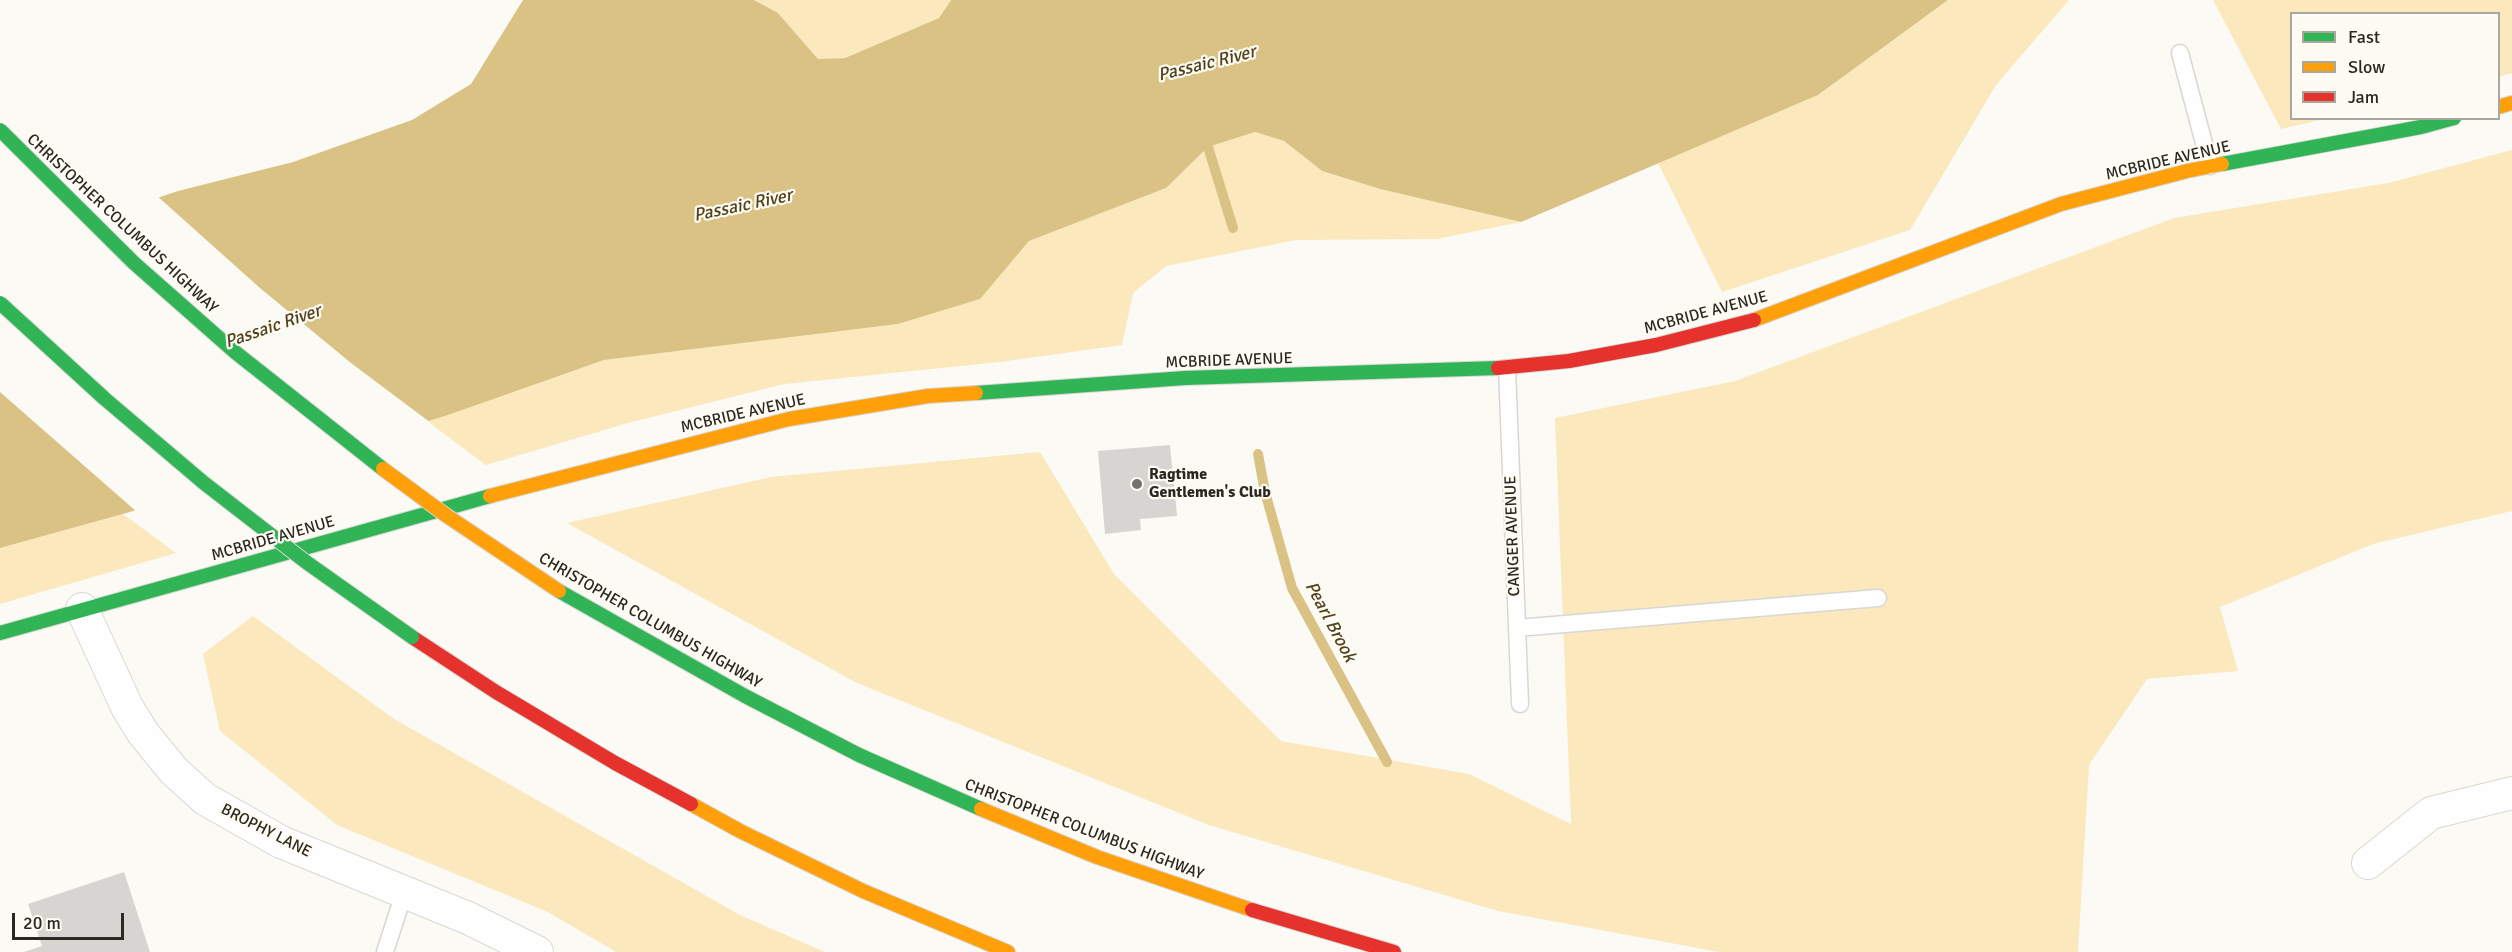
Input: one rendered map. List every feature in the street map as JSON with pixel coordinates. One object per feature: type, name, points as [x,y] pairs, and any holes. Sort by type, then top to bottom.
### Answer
[{"type":"main road","name":"MCBRIDE AVENUE","points":[[0,633],[564,475],[789,419],[928,396],[1185,378],[1507,368],[1569,361],[1656,345],[1748,322],[2061,204],[2210,166],[2421,127],[2447,120]]},
{"type":"main road","name":"CHRISTOPHER COLUMBUS HIGHWAY","points":[[0,130],[134,263],[235,352],[357,450],[447,516],[559,591],[766,707],[859,755],[978,808],[1097,857],[1216,899],[1344,939],[1394,952]]},
{"type":"main road","points":[[0,303],[105,399],[204,483],[306,562],[412,637],[496,692],[615,763],[740,831],[863,891],[1008,952]]},
{"type":"street","name":"BROPHY LANE","points":[[82,609],[127,707],[143,734],[174,771],[205,799],[281,842],[468,918],[537,952]]},
{"type":"street","points":[[2368,863],[2431,813],[2512,794]]},
{"type":"lane","points":[[2180,52],[2210,166]]},
{"type":"lane","name":"CANGER AVENUE","points":[[1507,368],[1520,704]]},
{"type":"lane","points":[[1517,628],[1878,598]]},
{"type":"lane","points":[[385,952],[404,893]]},
{"type":"shaded area","points":[[754,0],[951,0],[939,18],[845,58],[818,59],[778,13]]},
{"type":"shaded area","points":[[1948,0],[2069,0],[1996,85],[1910,230],[1722,292],[1658,163],[1818,95]]},
{"type":"shaded area","points":[[2213,0],[2512,0],[2512,73],[2500,77],[2500,12],[2290,12],[2290,120],[2320,120],[2281,129]]},
{"type":"shaded area","points":[[1255,132],[1284,141],[1322,171],[1380,189],[1521,222],[1437,239],[1296,240],[1166,266],[1133,293],[1122,345],[1000,362],[785,384],[628,423],[486,465],[427,421],[604,360],[897,324],[979,299],[1029,241],[1166,188],[1208,147]]},
{"type":"shaded area","points":[[2512,150],[2512,511],[2373,544],[2220,607],[2238,671],[2147,679],[2089,765],[2078,952],[1719,952],[1498,911],[1209,825],[857,683],[567,523],[771,477],[1040,452],[1114,574],[1281,741],[1469,774],[1571,824],[1555,418],[1735,381],[2174,218],[2388,183]]},
{"type":"shaded area","points":[[123,514],[176,553],[0,604],[0,548]]},
{"type":"shaded area","points":[[253,616],[394,719],[740,915],[825,952],[616,952],[548,912],[337,825],[220,731],[203,654]]},
{"type":"water","name":"Passaic River","points":[[523,0],[754,0],[778,13],[818,59],[845,58],[939,18],[951,0],[1948,0],[1818,95],[1521,222],[1380,189],[1322,171],[1284,141],[1255,132],[1208,147],[1166,188],[1029,241],[980,299],[898,324],[604,360],[445,416],[123,514],[0,548],[0,250],[178,191],[293,162],[412,120],[471,84]]},
{"type":"pier","points":[[156,195],[260,288],[351,363],[431,423],[137,512],[0,392],[0,247]]},
{"type":"building","name":"Ragtime Gentlemen's Club","points":[[1170,445],[1177,516],[1140,519],[1141,530],[1105,534],[1098,451]]},
{"type":"building","points":[[124,872],[150,952],[24,952],[42,946],[28,904]]},
{"type":"waterway","name":"Pearl Brook","points":[[1208,147],[1233,228]]},
{"type":"waterway","name":"Pearl Brook","points":[[1258,454],[1265,492],[1292,588],[1387,762]]},
{"type":"traffic: fast","points":[[2222,164],[2421,127],[2447,120]]},
{"type":"traffic: fast","points":[[0,130],[134,263],[235,352],[383,469]]},
{"type":"traffic: fast","points":[[0,303],[105,399],[204,483],[306,562],[412,637]]},
{"type":"traffic: fast","points":[[976,393],[1185,378],[1498,368]]},
{"type":"traffic: fast","points":[[0,633],[490,496]]},
{"type":"traffic: fast","points":[[559,591],[745,696],[859,755],[981,809]]},
{"type":"traffic: slow","points":[[2500,106],[2512,103]]},
{"type":"traffic: slow","points":[[1754,320],[2061,204],[2222,164]]},
{"type":"traffic: slow","points":[[490,496],[789,419],[928,396],[976,393]]},
{"type":"traffic: slow","points":[[383,469],[447,516],[559,591]]},
{"type":"traffic: slow","points":[[691,804],[740,831],[863,891],[1008,952]]},
{"type":"traffic: slow","points":[[981,809],[1097,857],[1252,910]]},
{"type":"traffic: jam","points":[[1498,368],[1569,361],[1656,345],[1754,320]]},
{"type":"traffic: jam","points":[[412,637],[496,692],[615,763],[691,804]]},
{"type":"traffic: jam","points":[[1252,910],[1394,952]]},
{"type":"place","name":"Ragtime Gentlemen's Club","points":[[1137,484]]}]
